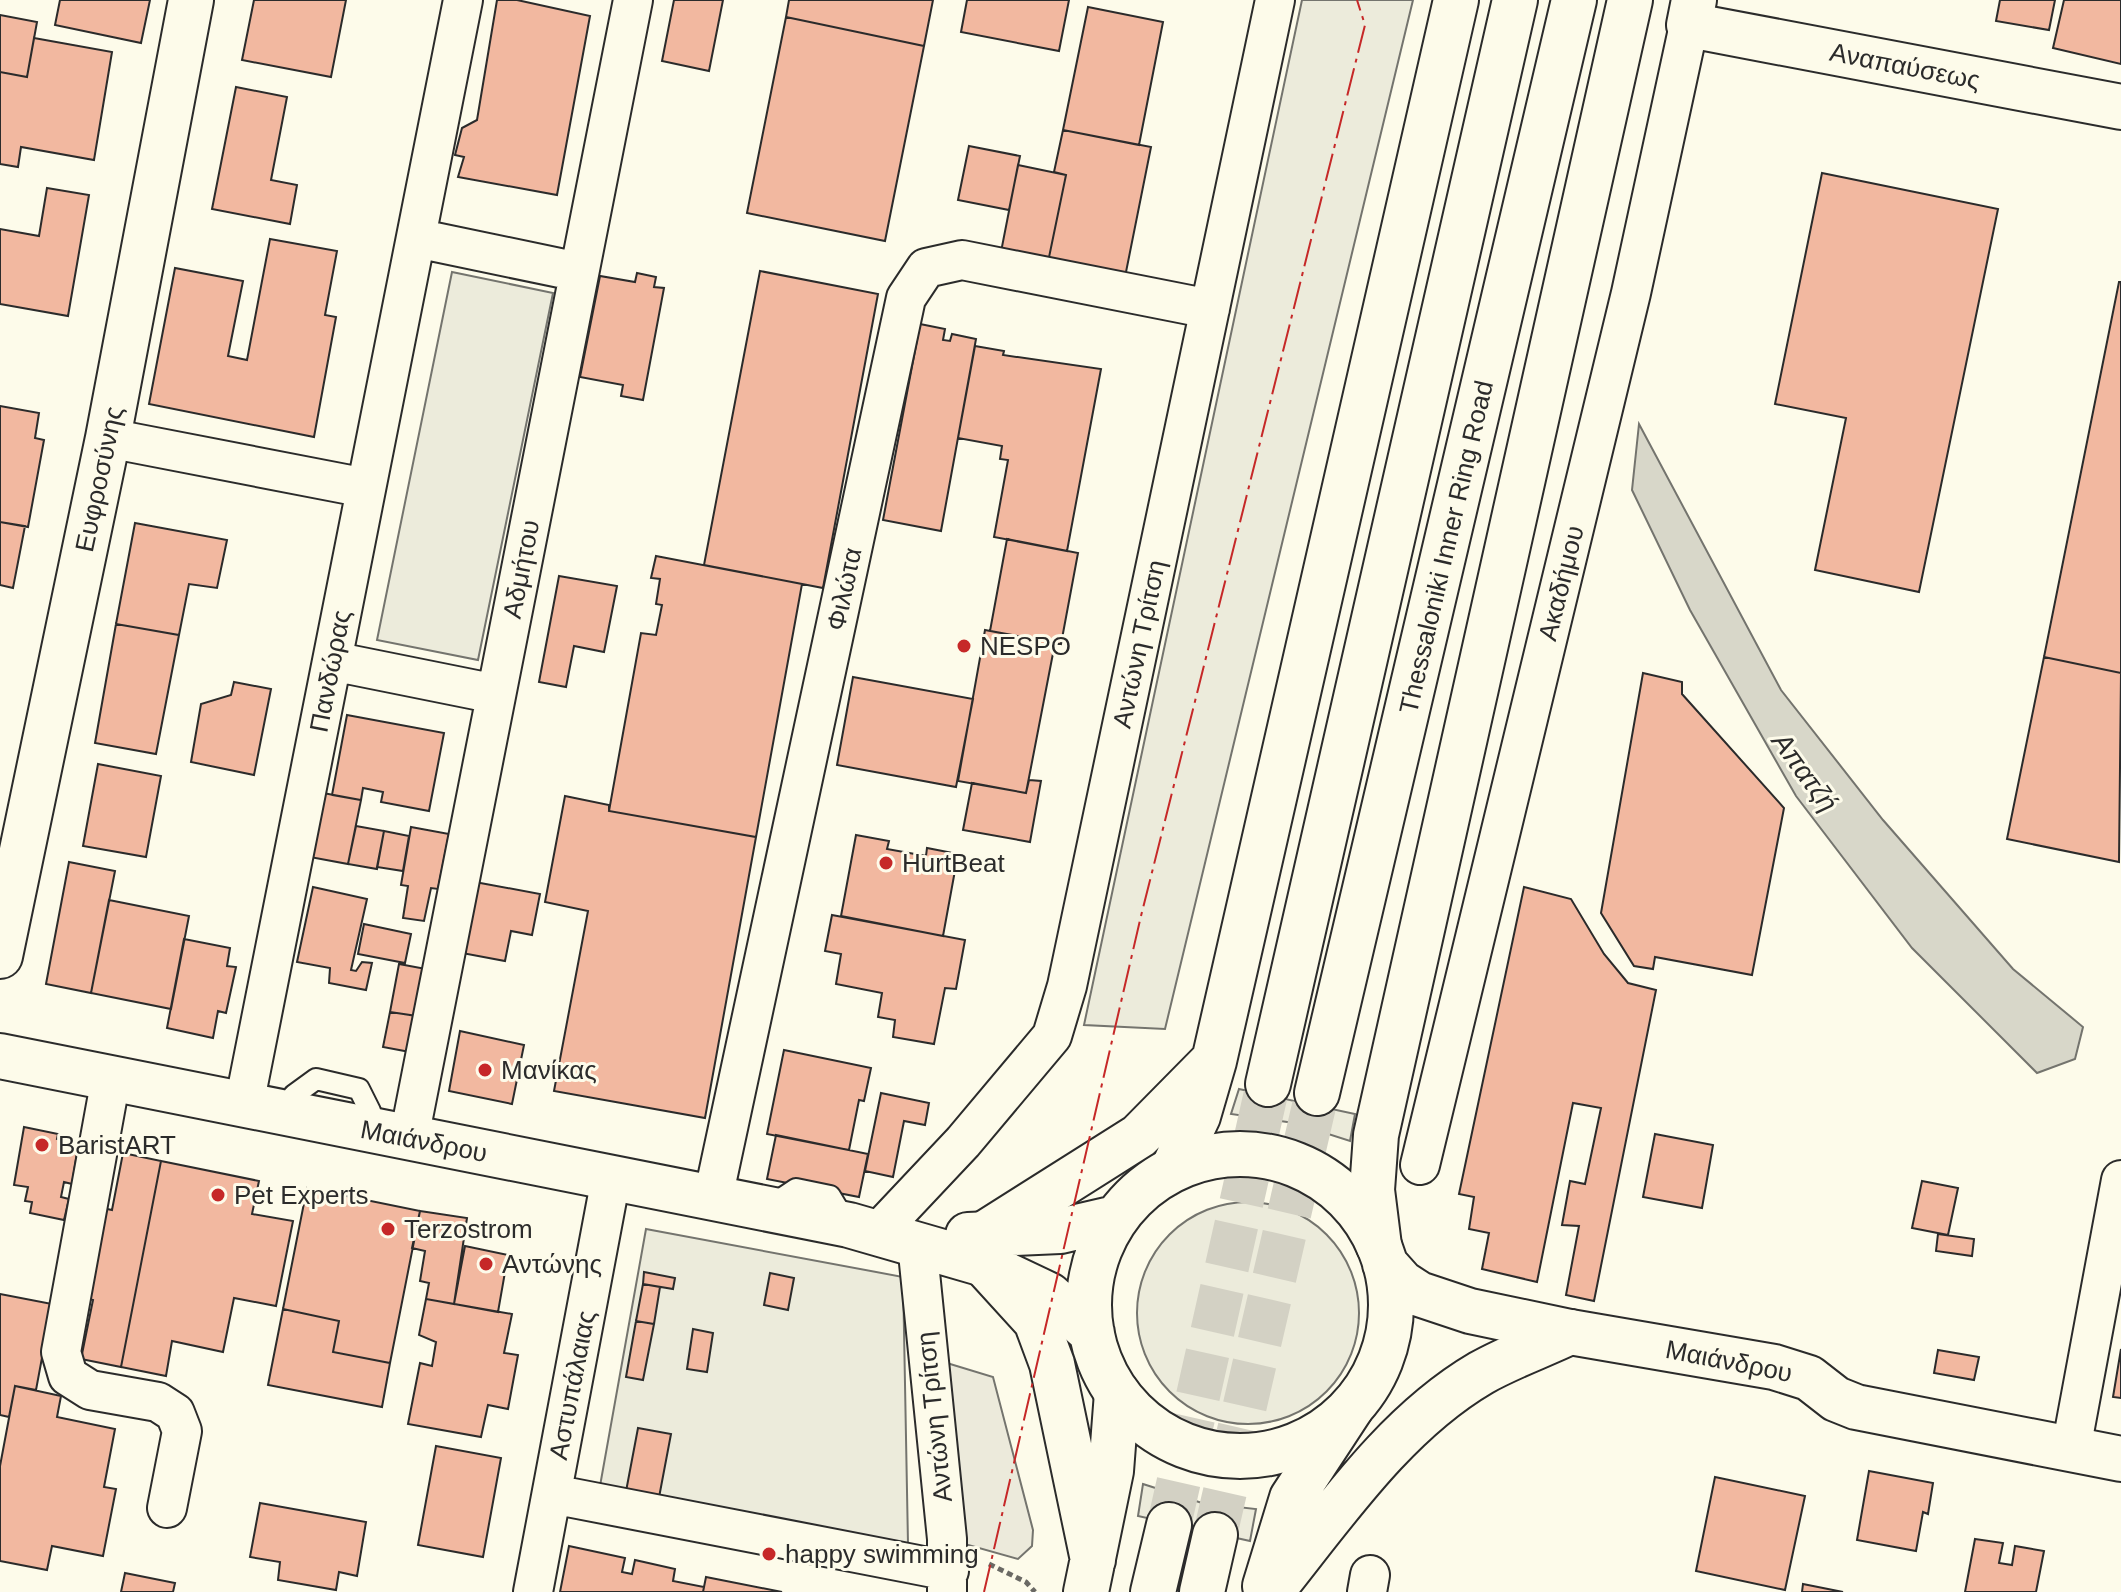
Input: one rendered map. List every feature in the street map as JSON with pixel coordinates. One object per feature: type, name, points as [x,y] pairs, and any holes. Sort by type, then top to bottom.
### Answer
[{"type":"main road","name":"Ευφροσύνης","points":[[0,956],[108,438],[191,0]]},
{"type":"main road","points":[[1173,1169],[1198,1116],[1214,1061],[1456,0]]},
{"type":"main road","name":"Thessaloniki Inner Ring Road","points":[[1268,1084],[1515,0]]},
{"type":"main road","name":"Thessaloniki Inner Ring Road","points":[[1317,1093],[1574,0]]},
{"type":"main road","points":[[1382,1255],[1372,1190],[1379,1122],[1630,0]]},
{"type":"main road","name":"Αναπαύσεως","points":[[1691,12],[2121,107]]},
{"type":"main road","name":"Μαιάνδρου","points":[[0,1056],[713,1198],[872,1227],[965,1235],[1049,1295],[1092,1333]]},
{"type":"main road","points":[[1089,1576],[1052,1364],[1036,1321],[986,1248],[1139,1136],[1214,1061]]},
{"type":"main road","name":"Μαιάνδρου","points":[[1382,1255],[1392,1306],[1385,1348],[1371,1380],[1351,1408],[1298,1446],[1278,1452],[1233,1457],[1189,1448],[1150,1427],[1117,1393],[1101,1364],[1092,1333],[1089,1293],[1098,1254],[1116,1218],[1143,1191],[1173,1169],[1207,1157],[1253,1154],[1298,1164],[1337,1188],[1362,1215],[1382,1255],[1402,1283],[1419,1294],[1470,1311],[1570,1332],[1774,1367],[1809,1378],[1836,1399],[1856,1407],[2121,1459]]},
{"type":"main road","name":"Μαιάνδρου","points":[[986,1248],[1116,1218]]},
{"type":"main road","points":[[1385,1348],[1416,1330],[1470,1311]]},
{"type":"main road","points":[[1271,1592],[1363,1477],[1421,1419],[1480,1373],[1570,1332]]},
{"type":"main road","points":[[1089,1576],[1111,1471],[1117,1393]]},
{"type":"main road","points":[[1263,1592],[1292,1498],[1351,1408]]},
{"type":"main road","points":[[1153,1592],[1169,1525]]},
{"type":"main road","points":[[1202,1592],[1215,1535]]},
{"type":"street","name":"Πανδώρας","points":[[244,1105],[463,0]]},
{"type":"street","name":"Αδμήτου","points":[[409,1138],[633,0]]},
{"type":"street","name":"Αντώνη Τρίτση","points":[[948,1582],[872,1227],[963,1142],[1052,1036],[1070,971],[1275,0]]},
{"type":"street","name":"Ακαδήμου","points":[[1420,1165],[1631,293],[1691,12]]},
{"type":"street","points":[[416,238],[579,272]]},
{"type":"street","name":"Φιλώτα","points":[[713,1198],[906,298],[926,268],[962,260],[1210,309]]},
{"type":"street","points":[[108,438],[366,488]]},
{"type":"street","points":[[332,661],[496,694]]},
{"type":"street","points":[[111,1078],[61,1352],[68,1376],[90,1390],[158,1402],[175,1413],[182,1431],[167,1508]]},
{"type":"street","name":"Αστυπάλαιας","points":[[533,1592],[611,1178]]},
{"type":"street","points":[[2071,1449],[2121,1180]]},
{"type":"street","points":[[552,1494],[948,1582]]},
{"type":"lane","points":[[294,1095],[316,1079],[359,1089],[370,1111]]},
{"type":"lane","points":[[781,1199],[796,1189],[830,1196],[872,1227]]},
{"type":"path","points":[[987,1563],[1026,1582],[1035,1592]]},
{"type":"shaded area","points":[[1302,0],[1413,0],[1165,1029],[1084,1025]]},
{"type":"shaded area","points":[[452,272],[553,293],[478,660],[377,640]]},
{"type":"shaded area","points":[[1239,1089],[1355,1114],[1350,1141],[1294,1123],[1231,1114]]},
{"type":"shaded area","points":[[1248,1202],[1290,1211],[1326,1235],[1350,1271],[1359,1313],[1350,1355],[1326,1391],[1290,1415],[1248,1424],[1206,1415],[1170,1391],[1146,1355],[1137,1313],[1146,1271],[1170,1235],[1206,1211]]},
{"type":"shaded area","points":[[646,1229],[903,1277],[908,1544],[600,1486]]},
{"type":"shaded area","points":[[937,1360],[993,1377],[1033,1530],[1032,1546],[1018,1559],[947,1539]]},
{"type":"shaded area","points":[[1143,1484],[1202,1503],[1256,1509],[1250,1541],[1138,1516]]},
{"type":"water","name":"Απατζή","points":[[1639,424],[1781,690],[1883,820],[2013,969],[2083,1027],[2075,1059],[2037,1073],[1912,948],[1796,796],[1690,610],[1632,490]]},
{"type":"building","points":[[60,0],[150,0],[141,43],[55,25]]},
{"type":"building","points":[[254,0],[346,0],[331,77],[242,60]]},
{"type":"building","points":[[497,0],[517,0],[590,16],[557,195],[458,177],[464,157],[455,155],[462,128],[477,120]]},
{"type":"building","points":[[674,0],[723,0],[709,71],[662,61]]},
{"type":"building","points":[[789,0],[933,0],[924,46],[786,17]]},
{"type":"building","points":[[967,0],[1069,0],[1059,51],[961,32]]},
{"type":"building","points":[[2000,0],[2055,0],[2049,30],[1996,21]]},
{"type":"building","points":[[2064,0],[2121,0],[2121,64],[2053,48]]},
{"type":"building","points":[[1088,7],[1163,22],[1139,145],[1063,130]]},
{"type":"building","points":[[0,15],[37,22],[27,77],[0,72]]},
{"type":"building","points":[[786,17],[924,46],[885,241],[747,213]]},
{"type":"building","points":[[34,38],[112,52],[94,160],[21,147],[18,167],[0,164],[0,72],[27,77]]},
{"type":"building","points":[[236,87],[287,97],[271,180],[297,185],[290,224],[212,209]]},
{"type":"building","points":[[1063,130],[1151,147],[1124,282],[1047,267],[1066,175],[1054,172]]},
{"type":"building","points":[[969,146],[1020,156],[1009,210],[958,200]]},
{"type":"building","points":[[1018,165],[1066,175],[1047,267],[1000,257]]},
{"type":"building","points":[[1822,173],[1998,209],[1919,592],[1815,570],[1846,418],[1775,404]]},
{"type":"building","points":[[47,188],[89,195],[68,316],[0,304],[0,229],[39,236]]},
{"type":"building","points":[[270,239],[337,251],[325,315],[336,317],[314,437],[149,404],[175,268],[243,281],[228,356],[247,360]]},
{"type":"building","points":[[760,271],[878,294],[823,588],[704,565]]},
{"type":"building","points":[[637,273],[656,277],[654,287],[664,288],[643,400],[621,396],[623,385],[580,377],[600,276],[635,282]]},
{"type":"building","points":[[2121,282],[2121,673],[2044,657]]},
{"type":"building","points":[[920,324],[945,329],[943,340],[950,341],[952,334],[976,339],[941,531],[883,520]]},
{"type":"building","points":[[975,346],[1004,351],[1003,355],[1101,369],[1067,551],[994,537],[1008,460],[1000,459],[1002,446],[958,438]]},
{"type":"building","points":[[0,406],[39,413],[35,438],[44,440],[28,527],[0,522]]},
{"type":"building","points":[[0,522],[25,526],[13,588],[0,585]]},
{"type":"building","points":[[135,523],[227,540],[217,588],[189,584],[179,635],[116,624]]},
{"type":"building","points":[[1007,539],[1078,553],[1061,644],[990,631]]},
{"type":"building","points":[[656,556],[802,584],[756,837],[609,811],[641,633],[656,635],[662,605],[656,604],[660,579],[651,578]]},
{"type":"building","points":[[559,576],[617,586],[604,652],[574,646],[566,687],[539,682]]},
{"type":"building","points":[[116,624],[179,635],[156,754],[95,743]]},
{"type":"building","points":[[985,630],[1055,643],[1026,793],[958,781]]},
{"type":"building","points":[[2044,657],[2121,673],[2119,862],[2007,839]]},
{"type":"building","points":[[1643,673],[1682,682],[1682,694],[1784,808],[1752,975],[1655,957],[1653,969],[1634,966],[1601,913]]},
{"type":"building","points":[[853,677],[973,699],[956,787],[837,765]]},
{"type":"building","points":[[234,682],[271,689],[254,775],[191,762],[201,704],[231,695]]},
{"type":"building","points":[[347,715],[444,733],[429,811],[381,802],[383,792],[363,788],[361,800],[332,795]]},
{"type":"building","points":[[98,764],[161,776],[146,857],[83,846]]},
{"type":"building","points":[[1029,780],[1041,781],[1030,842],[963,830],[972,783],[1026,793]]},
{"type":"building","points":[[323,793],[361,800],[348,864],[310,857]]},
{"type":"building","points":[[565,796],[609,805],[609,811],[756,837],[705,1118],[554,1091],[588,911],[545,902]]},
{"type":"building","points":[[356,826],[384,831],[377,869],[348,864]]},
{"type":"building","points":[[411,827],[449,834],[438,889],[431,888],[424,921],[403,918],[408,886],[401,885]]},
{"type":"building","points":[[384,831],[409,836],[403,871],[377,867]]},
{"type":"building","points":[[856,835],[889,841],[887,849],[926,856],[927,848],[958,854],[943,936],[841,916]]},
{"type":"building","points":[[69,862],[115,871],[91,993],[46,984]]},
{"type":"building","points":[[475,882],[540,894],[532,935],[511,931],[505,961],[462,953]]},
{"type":"building","points":[[313,887],[367,899],[351,970],[356,971],[362,962],[372,963],[366,990],[329,983],[330,968],[297,962]]},
{"type":"building","points":[[1524,887],[1571,899],[1604,954],[1628,983],[1656,990],[1594,1301],[1566,1295],[1579,1226],[1562,1225],[1570,1181],[1585,1184],[1601,1108],[1573,1103],[1537,1282],[1482,1269],[1489,1233],[1469,1229],[1474,1197],[1459,1194]]},
{"type":"building","points":[[109,900],[189,916],[171,1009],[91,993]]},
{"type":"building","points":[[832,915],[965,940],[956,989],[945,988],[934,1044],[893,1037],[895,1020],[878,1017],[882,993],[836,984],[841,954],[825,951]]},
{"type":"building","points":[[364,924],[411,934],[405,963],[358,954]]},
{"type":"building","points":[[184,939],[230,948],[227,966],[236,967],[226,1013],[218,1011],[213,1038],[167,1028]]},
{"type":"building","points":[[399,964],[426,969],[417,1016],[390,1012]]},
{"type":"building","points":[[390,1012],[417,1016],[410,1052],[383,1047]]},
{"type":"building","points":[[460,1031],[524,1045],[512,1104],[449,1091]]},
{"type":"building","points":[[784,1050],[871,1068],[864,1101],[859,1100],[849,1150],[767,1134]]},
{"type":"building","points":[[881,1093],[929,1103],[925,1125],[904,1121],[893,1177],[865,1171]]},
{"type":"building","points":[[24,1127],[58,1134],[57,1139],[74,1142],[72,1152],[77,1153],[72,1184],[64,1182],[61,1197],[69,1199],[64,1220],[30,1213],[32,1202],[25,1201],[28,1187],[14,1185]]},
{"type":"building","points":[[1655,1134],[1713,1145],[1702,1208],[1643,1197]]},
{"type":"building","points":[[776,1135],[868,1154],[859,1197],[767,1179]]},
{"type":"building","points":[[123,1153],[161,1161],[121,1367],[81,1359],[93,1300],[75,1296],[93,1206],[112,1210]]},
{"type":"building","points":[[161,1161],[259,1181],[252,1214],[293,1221],[276,1306],[234,1298],[223,1352],[172,1341],[166,1376],[121,1367]]},
{"type":"building","points":[[1922,1181],[1958,1188],[1948,1235],[1912,1228]]},
{"type":"building","points":[[307,1188],[420,1211],[390,1363],[333,1352],[339,1321],[283,1309]]},
{"type":"building","points":[[420,1211],[467,1218],[454,1304],[426,1299],[429,1283],[420,1281],[425,1251],[412,1248]]},
{"type":"building","points":[[1938,1234],[1974,1239],[1972,1256],[1936,1251]]},
{"type":"building","points":[[465,1246],[508,1255],[498,1312],[454,1304]]},
{"type":"building","points":[[644,1272],[675,1278],[673,1289],[643,1284]]},
{"type":"building","points":[[770,1273],[794,1278],[788,1310],[764,1305]]},
{"type":"building","points":[[643,1284],[660,1287],[654,1324],[636,1321]]},
{"type":"building","points":[[0,1294],[52,1304],[36,1390],[15,1386],[9,1417],[0,1415]]},
{"type":"building","points":[[426,1299],[512,1314],[504,1353],[518,1355],[508,1409],[488,1405],[481,1437],[408,1424],[420,1363],[432,1366],[436,1342],[419,1335]]},
{"type":"building","points":[[283,1309],[339,1321],[333,1352],[390,1363],[382,1407],[268,1385]]},
{"type":"building","points":[[636,1321],[654,1324],[643,1380],[626,1377]]},
{"type":"building","points":[[693,1329],[713,1333],[707,1372],[687,1369]]},
{"type":"building","points":[[2121,1349],[2121,1398],[2113,1397]]},
{"type":"building","points":[[1938,1350],[1979,1357],[1974,1380],[1934,1373]]},
{"type":"building","points":[[15,1386],[61,1396],[57,1417],[115,1429],[104,1487],[116,1489],[103,1556],[52,1546],[47,1570],[0,1561],[0,1466]]},
{"type":"building","points":[[638,1428],[671,1434],[657,1508],[624,1502]]},
{"type":"building","points":[[436,1446],[501,1458],[483,1557],[418,1545]]},
{"type":"building","points":[[1869,1471],[1933,1483],[1928,1514],[1923,1512],[1916,1551],[1857,1540]]},
{"type":"building","points":[[1715,1477],[1805,1496],[1785,1590],[1696,1571]]},
{"type":"building","points":[[260,1503],[366,1522],[357,1576],[339,1572],[336,1590],[278,1580],[280,1562],[250,1557]]},
{"type":"building","points":[[1975,1539],[2003,1543],[1999,1563],[2012,1565],[2015,1546],[2044,1551],[2036,1592],[1965,1592]]},
{"type":"building","points":[[569,1546],[625,1558],[622,1572],[632,1574],[635,1560],[675,1569],[673,1581],[704,1587],[703,1592],[560,1592]]},
{"type":"building","points":[[125,1573],[175,1583],[173,1592],[121,1592]]},
{"type":"building","points":[[706,1577],[782,1592],[703,1592]]},
{"type":"building","points":[[1803,1584],[1843,1592],[1802,1592]]},
{"type":"tunnel","points":[[1169,1525],[1268,1084]]},
{"type":"tunnel","points":[[1215,1535],[1317,1093]]},
{"type":"power","points":[[984,1592],[1141,916],[1365,25],[1357,0]]},
{"type":"place","name":"NESPO","points":[[964,646]]},
{"type":"place","name":"HurtBeat","points":[[886,863]]},
{"type":"place","name":"Μανίκας","points":[[485,1070]]},
{"type":"place","name":"BaristART","points":[[42,1145]]},
{"type":"place","name":"Pet Experts","points":[[218,1195]]},
{"type":"place","name":"Terzostrom","points":[[388,1229]]},
{"type":"place","name":"Αντώνης","points":[[486,1264]]},
{"type":"place","name":"happy swimming","points":[[769,1554]]}]
